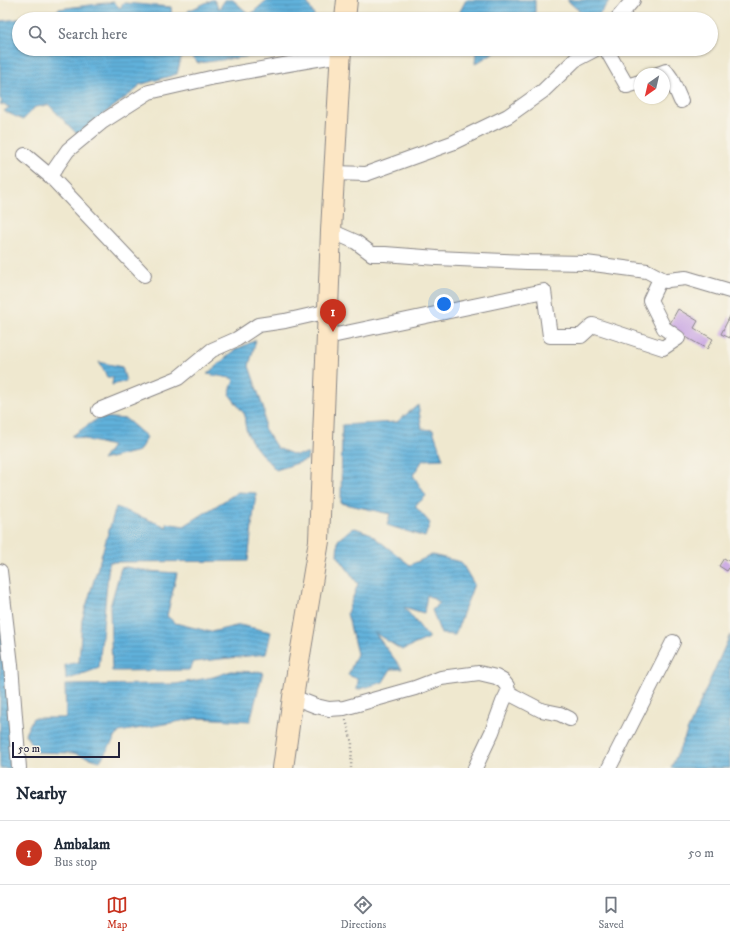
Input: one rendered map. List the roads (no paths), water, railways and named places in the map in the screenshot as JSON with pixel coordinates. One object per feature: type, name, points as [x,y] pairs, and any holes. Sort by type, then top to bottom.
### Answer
[{"type":"main road","points":[[346,12],[347,0]]},
{"type":"main road","points":[[283,768],[293,697],[319,541],[331,231],[341,56]]},
{"type":"street","points":[[623,12],[632,0]]},
{"type":"street","points":[[50,176],[68,150],[102,122],[149,92],[321,56]]},
{"type":"street","points":[[334,173],[366,174],[452,144],[508,116],[543,91],[575,60],[583,56]]},
{"type":"street","points":[[610,56],[627,86],[634,84]]},
{"type":"street","points":[[670,77],[681,101]]},
{"type":"street","points":[[25,156],[50,176],[144,275]]},
{"type":"street","points":[[331,231],[356,242],[372,254],[527,262],[586,263],[647,271],[666,280]]},
{"type":"street","points":[[327,337],[544,291],[550,336],[580,336],[593,325],[664,348],[678,338],[664,328],[650,300],[659,281],[686,278],[730,291]]},
{"type":"street","points":[[99,410],[178,378],[212,350],[237,339],[258,325],[285,321],[329,311]]},
{"type":"street","points":[[0,571],[11,665],[19,768]]},
{"type":"street","points":[[609,768],[674,642]]},
{"type":"street","points":[[293,697],[316,706],[329,709],[344,708],[415,688],[441,678],[479,673],[496,677],[503,681],[507,686],[508,692],[492,732],[475,768]]},
{"type":"street","points":[[508,692],[541,710],[560,714],[570,719]]},
{"type":"water","points":[[212,0],[214,0],[219,9],[225,0],[233,0],[247,12],[188,12]]},
{"type":"water","points":[[267,0],[306,0],[312,12],[253,12]]},
{"type":"water","points":[[466,0],[535,0],[535,12],[460,12]]},
{"type":"water","points":[[567,0],[610,0],[601,12],[580,12]]},
{"type":"water","points":[[114,2],[120,8],[124,3],[171,7],[171,12],[57,12],[58,9]]},
{"type":"water","points":[[12,20],[12,56],[182,56],[177,74],[139,85],[137,89],[77,134],[49,105],[35,107],[23,120],[4,111],[10,107],[0,104],[2,101],[0,99],[0,21]]},
{"type":"water","points":[[191,56],[251,56],[198,63]]},
{"type":"water","points":[[476,56],[488,56],[475,64]]},
{"type":"water","points":[[256,340],[249,366],[264,410],[264,428],[277,448],[295,455],[308,454],[307,460],[276,470],[254,446],[247,431],[245,415],[229,394],[234,380],[231,378],[207,374],[235,350]]},
{"type":"water","points":[[99,362],[122,367],[126,381],[112,385],[113,377],[107,377]]},
{"type":"water","points":[[418,405],[422,429],[433,430],[443,459],[423,460],[413,475],[426,496],[415,506],[430,523],[425,537],[387,525],[390,514],[341,503],[342,425],[397,422]]},
{"type":"water","points":[[100,417],[126,419],[147,437],[139,451],[102,460],[112,446],[72,436]]},
{"type":"water","points":[[238,492],[256,493],[248,561],[109,562],[99,668],[66,680],[65,665],[79,662],[82,620],[116,507],[167,527],[166,523],[184,526]]},
{"type":"water","points":[[355,528],[369,533],[410,565],[432,555],[461,562],[474,584],[455,635],[441,634],[432,610],[440,603],[427,595],[424,613],[404,607],[429,638],[402,650],[375,633],[402,669],[391,669],[383,682],[357,690],[358,679],[348,675],[357,654],[347,613],[358,584],[337,555],[338,540],[351,529]]},
{"type":"water","points":[[126,567],[147,571],[177,573],[167,616],[175,623],[211,632],[240,625],[271,632],[266,654],[194,662],[189,670],[112,671],[110,607],[121,568]]},
{"type":"water","points":[[0,602],[14,768],[0,768]]},
{"type":"water","points":[[730,635],[730,768],[671,768]]},
{"type":"water","points":[[231,671],[263,672],[250,721],[198,718],[119,732],[100,761],[73,753],[36,752],[25,734],[33,718],[66,718],[65,685],[176,684],[213,677]]},
{"type":"place","name":"Ambalam","points":[[333,332]]}]
